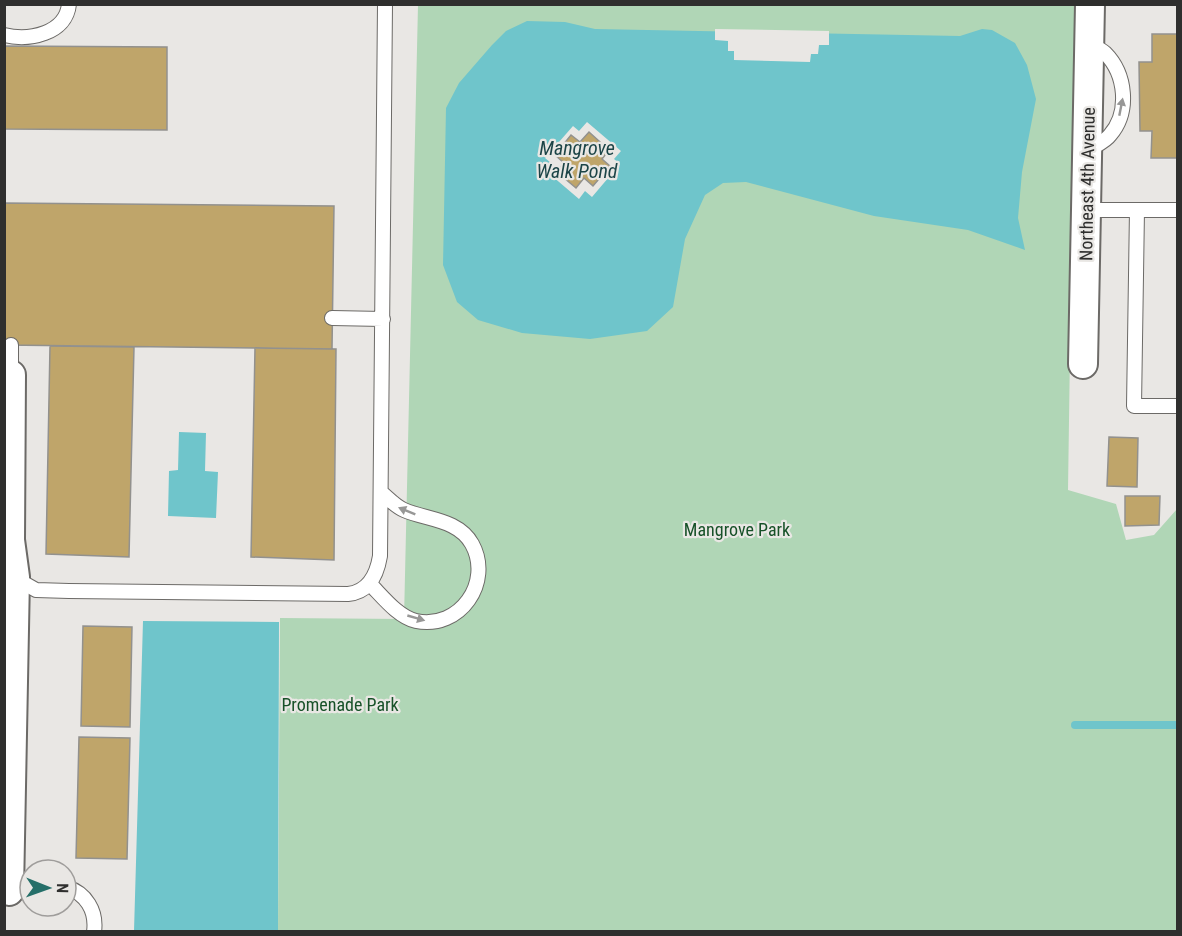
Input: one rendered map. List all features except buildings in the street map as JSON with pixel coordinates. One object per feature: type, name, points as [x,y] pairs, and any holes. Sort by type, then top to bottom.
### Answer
[{"type":"street","name":"Northeast 4th Avenue","points":[[1083,364],[1090,4]]},
{"type":"street","points":[[8,375],[14,890]]},
{"type":"lane","points":[[4,35],[20,38],[45,33],[68,16],[69,4]]},
{"type":"lane","points":[[10,577],[36,590],[69,591],[348,594],[359,592],[370,584],[378,570],[381,555],[385,4]]},
{"type":"lane","points":[[1086,210],[1178,210]]},
{"type":"lane","points":[[1137,210],[1134,406],[1178,406]]},
{"type":"lane","points":[[332,318],[383,319]]},
{"type":"lane","points":[[8,375],[11,345]]},
{"type":"lane","points":[[370,584],[397,609],[415,621],[437,621],[457,613],[470,600],[478,580],[477,563],[472,544],[459,530],[447,523],[403,510],[382,493]]},
{"type":"lane","points":[[78,893],[83,896],[95,916],[94,932]]},
{"type":"green space","name":"Mangrove Park","points":[[418,5],[1075,5],[1068,490],[1116,504],[1126,540],[1154,535],[1177,509],[1177,931],[278,932],[280,618],[404,619]]},
{"type":"water","name":"Mangrove Walk Pond","points":[[527,21],[565,22],[595,29],[960,36],[982,29],[992,30],[1015,43],[1027,65],[1036,99],[1022,172],[1018,218],[1025,250],[968,230],[874,216],[746,182],[723,183],[705,195],[685,239],[673,307],[647,331],[590,339],[522,333],[478,320],[457,302],[443,265],[446,108],[459,83],[492,45],[506,31]]},
{"type":"water","points":[[179,432],[206,433],[205,471],[218,472],[216,518],[168,516],[169,471],[178,470]]},
{"type":"water","points":[[143,621],[279,622],[278,931],[134,931]]},
{"type":"pier","points":[[715,29],[829,31],[829,45],[819,45],[818,54],[811,54],[810,62],[734,60],[734,51],[728,51],[728,41],[715,40]]},
{"type":"pier","points":[[587,122],[621,151],[614,159],[620,164],[592,197],[585,191],[579,199],[545,170],[551,163],[545,158],[573,126],[579,131]]},
{"type":"waterway","points":[[1075,725],[1178,725]]},
{"type":"park label","name":"Promenade Park","points":[[340,704]]}]
